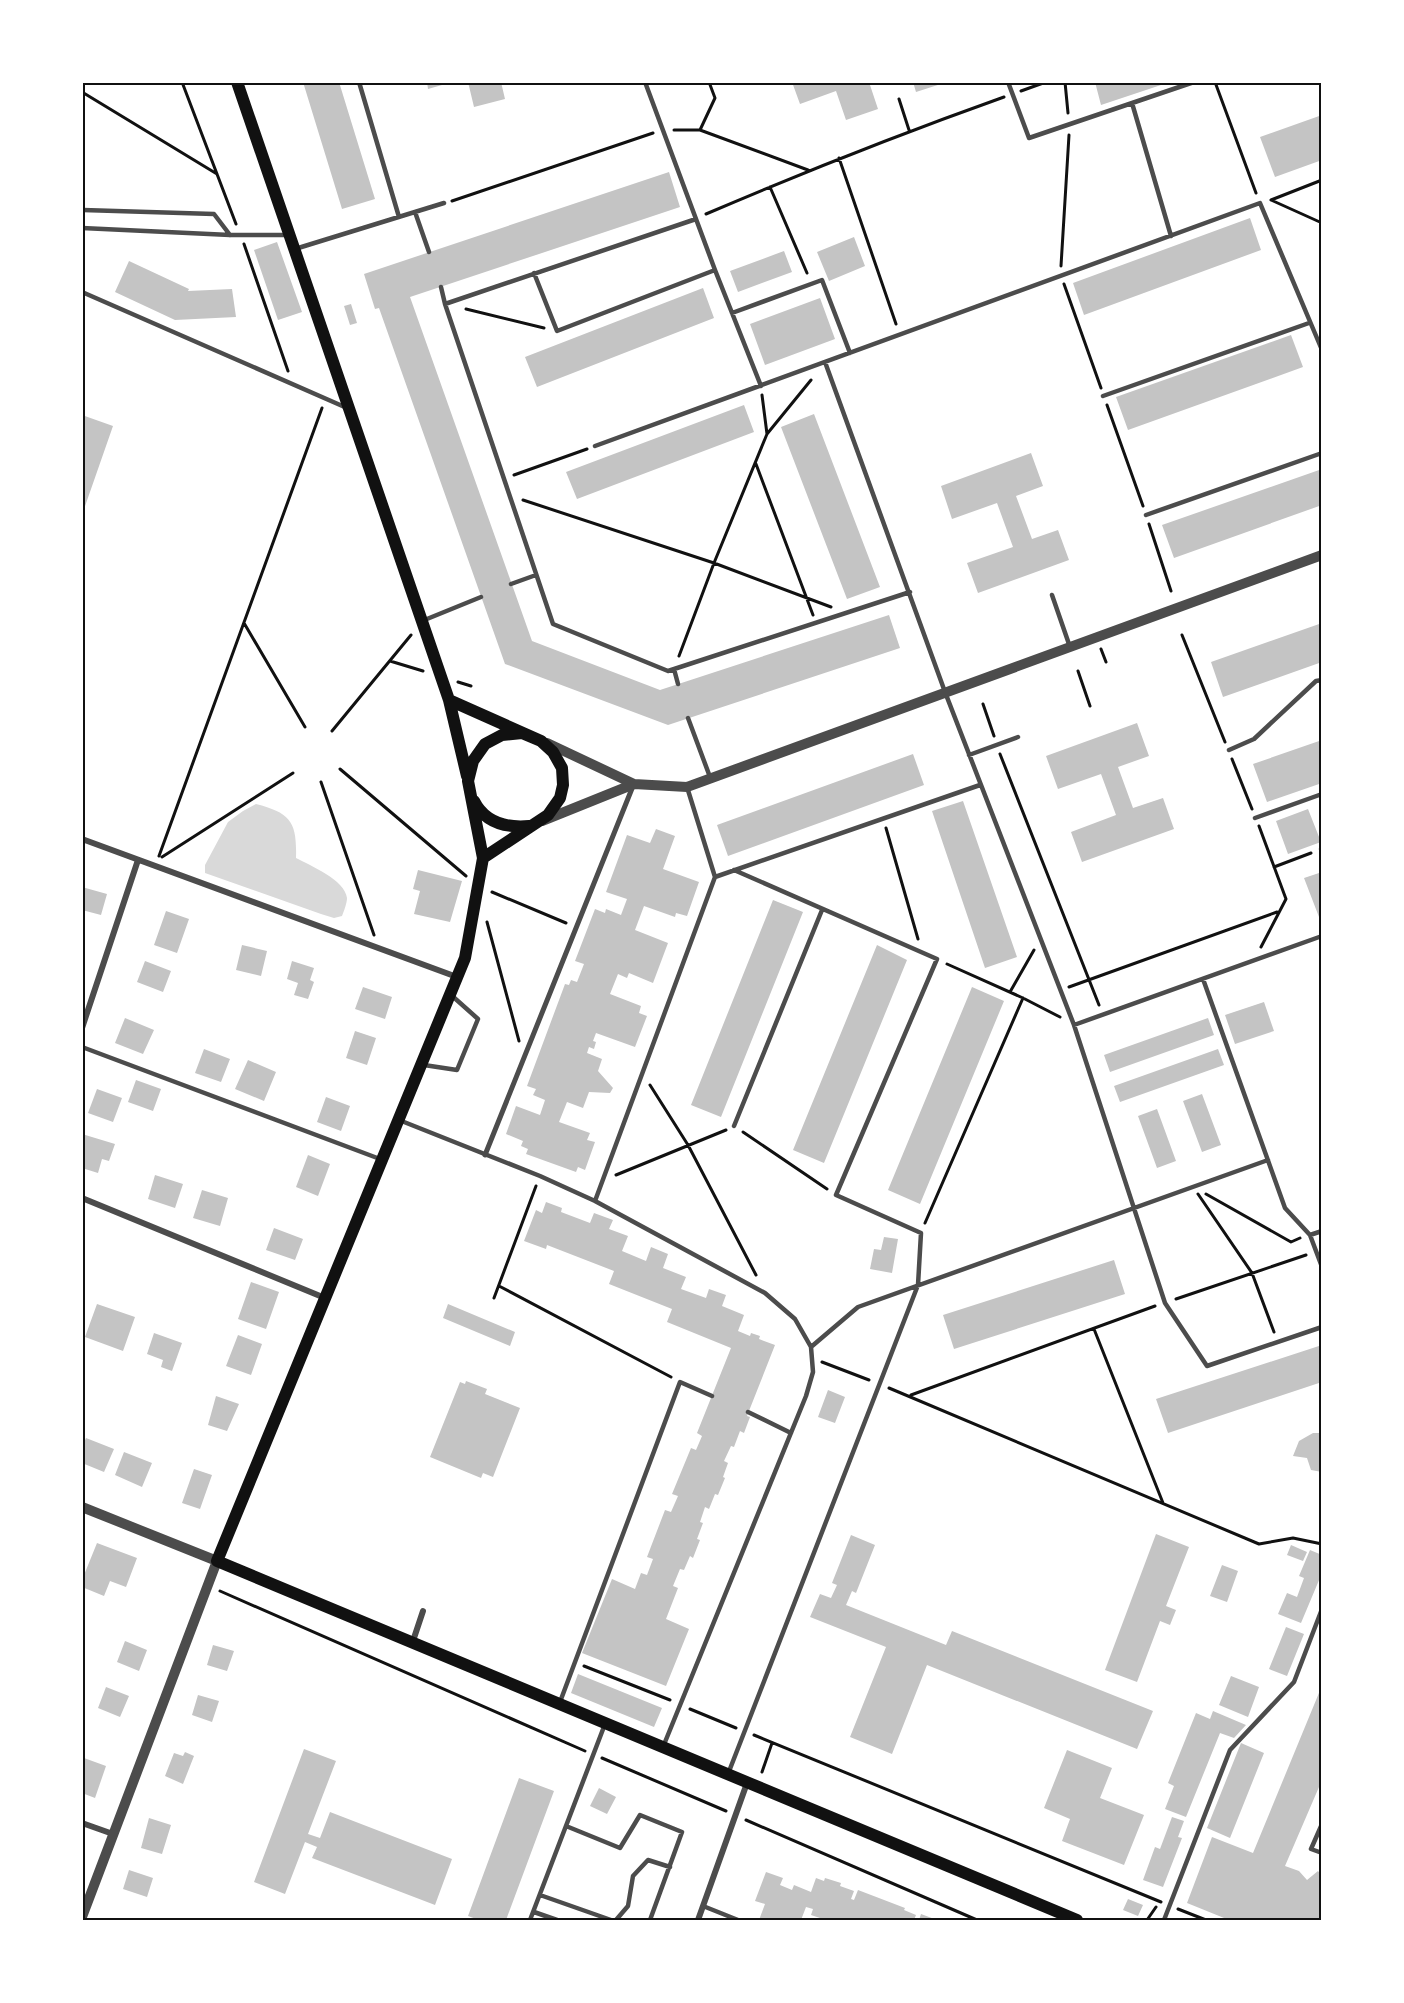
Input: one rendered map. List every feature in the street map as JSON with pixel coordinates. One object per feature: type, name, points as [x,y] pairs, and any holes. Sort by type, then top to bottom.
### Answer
[{"type":"main road","points":[[237,82],[449,700],[483,858],[465,958],[217,1562],[1077,1920]]},
{"type":"main road","points":[[449,700],[541,741],[554,752],[561,768],[563,785],[560,798],[548,815],[483,858]]},
{"type":"main road","points":[[529,826],[510,828],[488,819],[474,804],[468,782],[472,761],[485,744],[502,735],[522,734],[541,741]]},
{"type":"street","points":[[541,741],[634,784],[687,787],[1322,555]]},
{"type":"street","points":[[529,826],[634,784]]},
{"type":"street","points":[[485,1155],[634,784]]},
{"type":"street","points":[[82,839],[457,977]]},
{"type":"street","points":[[82,1028],[85,1012],[138,860]]},
{"type":"street","points":[[82,1198],[325,1298]]},
{"type":"street","points":[[82,1506],[217,1562],[82,1917]]},
{"type":"street","points":[[412,1644],[423,1611]]},
{"type":"street","points":[[698,1920],[747,1782]]},
{"type":"street","points":[[82,1823],[113,1834]]},
{"type":"lane","points":[[359,82],[399,217]]},
{"type":"lane","points":[[645,82],[661,130],[761,386]]},
{"type":"lane","points":[[1008,82],[1029,138],[1194,82]]},
{"type":"lane","points":[[1132,103],[1171,236]]},
{"type":"lane","points":[[294,249],[444,203]]},
{"type":"lane","points":[[595,446],[1260,203],[1322,350]]},
{"type":"lane","points":[[83,210],[214,214],[230,236]]},
{"type":"lane","points":[[415,212],[429,252]]},
{"type":"lane","points":[[445,304],[696,219]]},
{"type":"lane","points":[[82,228],[230,236],[289,235]]},
{"type":"lane","points":[[534,273],[557,331],[715,270]]},
{"type":"lane","points":[[732,313],[822,280],[850,353]]},
{"type":"lane","points":[[441,287],[553,624],[668,671],[909,592]]},
{"type":"lane","points":[[82,292],[349,409]]},
{"type":"lane","points":[[1103,396],[1309,323]]},
{"type":"lane","points":[[825,362],[945,693],[1074,1024],[1165,1303],[1207,1366],[1322,1327]]},
{"type":"lane","points":[[1146,515],[1322,453]]},
{"type":"lane","points":[[512,584],[536,575]]},
{"type":"lane","points":[[1052,596],[1070,647]]},
{"type":"lane","points":[[422,621],[481,597]]},
{"type":"lane","points":[[674,669],[678,684]]},
{"type":"lane","points":[[1229,750],[1254,739],[1316,681],[1322,680]]},
{"type":"lane","points":[[688,718],[710,778]]},
{"type":"lane","points":[[969,755],[1018,737]]},
{"type":"lane","points":[[715,877],[980,785]]},
{"type":"lane","points":[[595,1201],[715,877],[687,787]]},
{"type":"lane","points":[[1255,818],[1322,794]]},
{"type":"lane","points":[[728,1774],[918,1285],[921,1233],[836,1195],[937,959],[734,870]]},
{"type":"lane","points":[[734,1126],[822,910]]},
{"type":"lane","points":[[1074,1024],[1322,936]]},
{"type":"lane","points":[[1203,979],[1285,1208],[1310,1235],[1322,1267]]},
{"type":"lane","points":[[421,1065],[457,1070],[478,1019],[450,994]]},
{"type":"lane","points":[[82,1047],[382,1160]]},
{"type":"lane","points":[[399,1120],[540,1176],[595,1201],[765,1293],[795,1319],[811,1347],[813,1372],[791,1433],[663,1747]]},
{"type":"lane","points":[[811,1347],[858,1307],[1268,1160]]},
{"type":"lane","points":[[1310,1235],[1322,1231]]},
{"type":"lane","points":[[559,1705],[680,1382],[712,1396]]},
{"type":"lane","points":[[748,1412],[791,1433]]},
{"type":"lane","points":[[1164,1920],[1230,1750],[1294,1682],[1322,1609]]},
{"type":"lane","points":[[530,1920],[605,1724]]},
{"type":"lane","points":[[566,1826],[620,1848],[640,1815],[682,1832],[650,1920]]},
{"type":"lane","points":[[1322,1824],[1311,1849],[1322,1853]]},
{"type":"lane","points":[[615,1920],[628,1906],[633,1876],[648,1860],[670,1867]]},
{"type":"lane","points":[[540,1895],[611,1920]]},
{"type":"lane","points":[[703,1906],[738,1920]]},
{"type":"lane","points":[[534,1912],[557,1920]]},
{"type":"path","points":[[700,130],[715,98],[709,82]]},
{"type":"path","points":[[696,219],[808,170],[909,130],[1046,82]]},
{"type":"path","points":[[1061,276],[1069,124],[1065,82]]},
{"type":"path","points":[[1215,82],[1260,203]]},
{"type":"path","points":[[82,92],[217,174]]},
{"type":"path","points":[[899,99],[909,130]]},
{"type":"path","points":[[444,203],[661,130],[700,130],[808,170]]},
{"type":"path","points":[[839,158],[900,335]]},
{"type":"path","points":[[1322,180],[1271,200],[1322,223]]},
{"type":"path","points":[[770,187],[812,284]]},
{"type":"path","points":[[445,304],[557,331]]},
{"type":"path","points":[[674,669],[714,563],[767,434],[825,362]]},
{"type":"path","points":[[761,386],[767,434]]},
{"type":"path","points":[[293,773],[158,859],[325,398]]},
{"type":"path","points":[[504,479],[595,446]]},
{"type":"path","points":[[755,462],[815,621]]},
{"type":"path","points":[[510,496],[714,563],[844,612]]},
{"type":"path","points":[[1146,515],[1171,591]]},
{"type":"path","points":[[244,623],[304,727]]},
{"type":"path","points":[[332,731],[412,634]]},
{"type":"path","points":[[1078,671],[1090,706]]},
{"type":"path","points":[[983,704],[996,744],[1102,1014]]},
{"type":"path","points":[[340,769],[478,886],[577,928]]},
{"type":"path","points":[[321,782],[379,948]]},
{"type":"path","points":[[883,819],[922,953]]},
{"type":"path","points":[[1254,960],[1286,899],[1274,867],[1321,849]]},
{"type":"path","points":[[1060,991],[1279,911]]},
{"type":"path","points":[[486,918],[524,1060]]},
{"type":"path","points":[[1010,992],[1040,939]]},
{"type":"path","points":[[937,959],[1074,1024]]},
{"type":"path","points":[[921,1233],[1023,998]]},
{"type":"path","points":[[642,1073],[688,1145],[765,1293]]},
{"type":"path","points":[[603,1180],[734,1126],[836,1195]]},
{"type":"path","points":[[494,1298],[540,1176]]},
{"type":"path","points":[[1193,1186],[1291,1242],[1310,1235]]},
{"type":"path","points":[[1193,1186],[1252,1273],[1278,1342]]},
{"type":"path","points":[[910,1396],[1165,1303],[1316,1252]]},
{"type":"path","points":[[499,1286],[680,1382]]},
{"type":"path","points":[[1094,1329],[1163,1503]]},
{"type":"path","points":[[812,1359],[910,1396],[1259,1544],[1293,1538],[1322,1544]]},
{"type":"path","points":[[574,1662],[1206,1920]]},
{"type":"path","points":[[1147,1920],[1160,1902]]},
{"type":"shaded area","points":[[256,804],[268,807],[284,816],[293,827],[296,858],[326,874],[345,891],[347,898],[342,916],[334,918],[321,914],[205,873],[205,865],[228,822]]},
{"type":"building","points":[[303,82],[339,82],[375,199],[342,209]]},
{"type":"building","points":[[427,82],[449,82],[449,83],[428,89]]},
{"type":"building","points":[[468,82],[501,82],[505,99],[474,107]]},
{"type":"building","points":[[792,82],[869,82],[878,109],[846,120],[836,91],[800,104]]},
{"type":"building","points":[[913,82],[943,82],[944,83],[916,92]]},
{"type":"building","points":[[1095,82],[1167,82],[1167,83],[1101,105]]},
{"type":"building","points":[[1322,115],[1322,160],[1275,177],[1260,137]]},
{"type":"building","points":[[669,172],[680,207],[410,297],[532,641],[660,690],[889,615],[900,648],[668,725],[505,664],[379,308],[375,309],[364,274]]},
{"type":"building","points":[[1250,218],[1261,250],[1084,315],[1073,283]]},
{"type":"building","points":[[854,237],[865,266],[829,281],[817,252]]},
{"type":"building","points":[[277,242],[302,312],[278,320],[254,250]]},
{"type":"building","points":[[784,251],[792,272],[738,292],[730,271]]},
{"type":"building","points":[[129,261],[189,289],[188,291],[232,289],[236,317],[175,320],[115,292]]},
{"type":"building","points":[[703,288],[714,318],[537,387],[525,357]]},
{"type":"building","points":[[820,298],[835,339],[765,365],[750,324]]},
{"type":"building","points":[[351,304],[357,323],[350,325],[344,306]]},
{"type":"building","points":[[1291,335],[1303,367],[1128,430],[1116,397]]},
{"type":"building","points":[[744,405],[754,432],[577,499],[566,472]]},
{"type":"building","points":[[814,414],[880,587],[847,599],[781,427]]},
{"type":"building","points":[[82,415],[113,426],[83,512],[82,511]]},
{"type":"building","points":[[1031,453],[1043,486],[1016,496],[1032,539],[1058,530],[1069,560],[978,593],[967,563],[1013,547],[997,503],[952,519],[941,486]]},
{"type":"building","points":[[1322,469],[1322,505],[1174,558],[1162,525]]},
{"type":"building","points":[[1322,623],[1322,662],[1223,697],[1211,662]]},
{"type":"building","points":[[1137,723],[1149,756],[1118,767],[1133,808],[1163,798],[1174,829],[1082,862],[1071,832],[1116,815],[1101,774],[1058,789],[1046,756]]},
{"type":"building","points":[[1322,740],[1322,783],[1267,802],[1253,764]]},
{"type":"building","points":[[913,754],[924,785],[728,856],[717,825]]},
{"type":"building","points":[[963,801],[1017,957],[985,968],[932,811]]},
{"type":"building","points":[[1308,809],[1321,842],[1288,854],[1276,821]]},
{"type":"building","points":[[656,829],[675,836],[663,869],[699,882],[687,916],[676,913],[675,917],[644,906],[635,930],[668,943],[653,983],[629,973],[627,978],[618,974],[610,994],[641,1006],[639,1013],[647,1016],[635,1047],[596,1033],[593,1041],[596,1042],[594,1049],[589,1047],[587,1053],[602,1059],[598,1071],[613,1088],[610,1093],[589,1092],[583,1108],[567,1102],[559,1122],[590,1133],[587,1140],[595,1142],[585,1170],[578,1167],[576,1172],[526,1154],[528,1149],[521,1146],[523,1141],[506,1134],[516,1106],[540,1115],[545,1100],[533,1095],[536,1089],[527,1086],[565,984],[569,985],[571,980],[577,982],[584,964],[575,961],[595,909],[605,913],[606,909],[621,915],[627,899],[606,892],[627,835],[650,843]]},
{"type":"building","points":[[418,870],[462,881],[450,922],[414,914],[420,891],[413,889]]},
{"type":"building","points":[[1322,872],[1322,916],[1319,917],[1304,878]]},
{"type":"building","points":[[82,887],[107,894],[101,915],[82,910]]},
{"type":"building","points":[[773,900],[803,912],[721,1117],[691,1105]]},
{"type":"building","points":[[166,911],[189,919],[177,953],[154,945]]},
{"type":"building","points":[[242,945],[267,951],[261,976],[236,970]]},
{"type":"building","points":[[877,945],[907,960],[824,1163],[793,1150]]},
{"type":"building","points":[[145,961],[171,971],[163,992],[137,982]]},
{"type":"building","points":[[292,961],[314,968],[310,980],[314,982],[308,999],[294,995],[298,983],[287,979]]},
{"type":"building","points":[[363,987],[392,997],[385,1019],[355,1009]]},
{"type":"building","points":[[972,987],[1004,1001],[920,1204],[888,1190]]},
{"type":"building","points":[[1264,1002],[1274,1031],[1235,1044],[1225,1015]]},
{"type":"building","points":[[125,1018],[154,1030],[143,1054],[115,1043]]},
{"type":"building","points":[[1208,1018],[1214,1035],[1110,1072],[1104,1055]]},
{"type":"building","points":[[355,1031],[376,1038],[367,1065],[346,1058]]},
{"type":"building","points":[[204,1049],[230,1059],[221,1082],[195,1073]]},
{"type":"building","points":[[1218,1049],[1224,1065],[1120,1102],[1114,1086]]},
{"type":"building","points":[[248,1060],[276,1072],[264,1101],[235,1089]]},
{"type":"building","points":[[136,1080],[161,1089],[153,1111],[128,1102]]},
{"type":"building","points":[[97,1089],[122,1098],[113,1122],[88,1113]]},
{"type":"building","points":[[1202,1094],[1221,1145],[1202,1152],[1183,1101]]},
{"type":"building","points":[[326,1097],[350,1106],[341,1131],[317,1122]]},
{"type":"building","points":[[1157,1109],[1176,1161],[1157,1168],[1138,1116]]},
{"type":"building","points":[[82,1134],[115,1144],[109,1161],[102,1159],[98,1173],[82,1168]]},
{"type":"building","points":[[308,1155],[330,1164],[318,1196],[296,1187]]},
{"type":"building","points":[[155,1175],[183,1184],[175,1208],[148,1199]]},
{"type":"building","points":[[202,1190],[228,1198],[220,1226],[193,1218]]},
{"type":"building","points":[[546,1202],[562,1208],[561,1212],[590,1223],[594,1213],[613,1220],[609,1229],[628,1236],[622,1251],[646,1261],[651,1247],[668,1254],[663,1268],[686,1277],[681,1289],[706,1298],[709,1289],[726,1295],[722,1306],[744,1315],[738,1331],[750,1336],[751,1333],[760,1336],[759,1339],[775,1345],[747,1416],[750,1417],[744,1433],[740,1431],[734,1447],[731,1446],[724,1461],[728,1463],[718,1495],[715,1494],[709,1509],[705,1507],[700,1522],[703,1523],[697,1539],[700,1540],[693,1558],[690,1556],[684,1570],[680,1569],[673,1586],[678,1588],[666,1619],[689,1629],[666,1686],[582,1653],[612,1579],[635,1589],[641,1573],[647,1575],[653,1559],[647,1557],[665,1510],[671,1512],[678,1496],[672,1494],[691,1448],[696,1450],[702,1436],[697,1433],[731,1348],[667,1322],[672,1309],[609,1284],[614,1271],[547,1245],[546,1249],[524,1241],[536,1210],[542,1213]]},
{"type":"building","points":[[274,1228],[303,1239],[295,1260],[266,1250]]},
{"type":"building","points":[[884,1237],[898,1239],[892,1273],[870,1269],[874,1249],[881,1250]]},
{"type":"building","points":[[1114,1260],[1125,1294],[954,1349],[943,1315]]},
{"type":"building","points":[[251,1282],[279,1292],[266,1329],[238,1319]]},
{"type":"building","points":[[97,1304],[135,1317],[123,1351],[85,1337]]},
{"type":"building","points":[[448,1304],[515,1332],[510,1346],[443,1318]]},
{"type":"building","points":[[154,1333],[182,1343],[172,1371],[161,1367],[163,1360],[147,1354]]},
{"type":"building","points":[[238,1335],[262,1344],[251,1375],[226,1366]]},
{"type":"building","points":[[1322,1345],[1322,1382],[1168,1433],[1156,1399]]},
{"type":"building","points":[[466,1381],[487,1389],[485,1394],[520,1408],[493,1477],[483,1473],[481,1478],[430,1457],[460,1382],[465,1384]]},
{"type":"building","points":[[828,1390],[845,1397],[835,1423],[818,1417]]},
{"type":"building","points":[[216,1396],[239,1404],[227,1431],[208,1425]]},
{"type":"building","points":[[1313,1433],[1322,1433],[1322,1472],[1311,1470],[1307,1458],[1293,1456],[1299,1441]]},
{"type":"building","points":[[86,1438],[114,1449],[104,1472],[82,1463],[82,1447]]},
{"type":"building","points":[[124,1452],[152,1463],[142,1487],[115,1475]]},
{"type":"building","points":[[194,1469],[212,1475],[200,1509],[182,1503]]},
{"type":"building","points":[[1156,1534],[1189,1547],[1166,1606],[1176,1610],[1170,1625],[1160,1621],[1137,1682],[1105,1670]]},
{"type":"building","points":[[851,1535],[875,1545],[856,1593],[852,1591],[846,1605],[946,1645],[952,1631],[1153,1711],[1137,1749],[927,1665],[892,1754],[850,1737],[886,1647],[810,1617],[820,1594],[831,1598],[837,1585],[832,1583]]},
{"type":"building","points":[[97,1543],[137,1558],[126,1587],[110,1581],[104,1596],[82,1587],[82,1580]]},
{"type":"building","points":[[1291,1545],[1307,1552],[1303,1561],[1287,1555]]},
{"type":"building","points":[[1310,1550],[1322,1555],[1322,1573],[1301,1623],[1278,1614],[1287,1593],[1297,1597],[1304,1578],[1299,1576]]},
{"type":"building","points":[[1222,1565],[1238,1571],[1227,1602],[1210,1596]]},
{"type":"building","points":[[1286,1627],[1304,1634],[1287,1676],[1269,1669]]},
{"type":"building","points":[[125,1641],[147,1650],[139,1671],[117,1662]]},
{"type":"building","points":[[213,1645],[234,1651],[227,1671],[207,1665]]},
{"type":"building","points":[[578,1674],[662,1708],[654,1727],[571,1693]]},
{"type":"building","points":[[1231,1676],[1259,1687],[1248,1717],[1219,1705]]},
{"type":"building","points":[[106,1687],[129,1696],[120,1717],[98,1708]]},
{"type":"building","points":[[1321,1688],[1322,1780],[1285,1866],[1299,1871],[1307,1880],[1318,1871],[1322,1876],[1322,1920],[1229,1920],[1187,1903],[1212,1837],[1253,1853]]},
{"type":"building","points":[[198,1695],[219,1701],[212,1722],[192,1715]]},
{"type":"building","points":[[1213,1711],[1246,1725],[1234,1738],[1220,1733],[1186,1817],[1165,1809],[1174,1786],[1168,1783],[1196,1713],[1210,1719]]},
{"type":"building","points":[[1241,1743],[1264,1753],[1230,1838],[1207,1828]]},
{"type":"building","points":[[304,1749],[336,1761],[308,1834],[320,1838],[330,1812],[452,1859],[435,1905],[312,1858],[317,1847],[305,1842],[285,1894],[254,1882]]},
{"type":"building","points":[[1067,1750],[1112,1768],[1100,1798],[1144,1815],[1124,1865],[1062,1841],[1070,1819],[1044,1808]]},
{"type":"building","points":[[185,1752],[194,1756],[183,1784],[165,1776],[174,1753],[183,1756]]},
{"type":"building","points":[[84,1758],[106,1766],[95,1798],[82,1793]]},
{"type":"building","points":[[519,1778],[554,1791],[506,1920],[479,1920],[468,1916]]},
{"type":"building","points":[[599,1788],[616,1797],[607,1814],[590,1806]]},
{"type":"building","points":[[1172,1817],[1184,1821],[1178,1837],[1182,1838],[1163,1887],[1143,1880],[1155,1847],[1160,1849]]},
{"type":"building","points":[[149,1818],[171,1825],[162,1854],[141,1848]]},
{"type":"building","points":[[129,1870],[153,1878],[147,1897],[123,1889]]},
{"type":"building","points":[[766,1872],[783,1878],[780,1885],[792,1890],[794,1885],[811,1892],[816,1878],[824,1881],[825,1878],[841,1883],[840,1886],[854,1891],[851,1899],[854,1900],[858,1890],[905,1908],[904,1910],[916,1915],[914,1920],[826,1920],[811,1915],[813,1909],[806,1907],[801,1920],[759,1920],[765,1904],[755,1901]]},
{"type":"building","points":[[1128,1899],[1143,1905],[1138,1916],[1123,1910]]},
{"type":"building","points":[[921,1914],[937,1920],[919,1920]]}]
